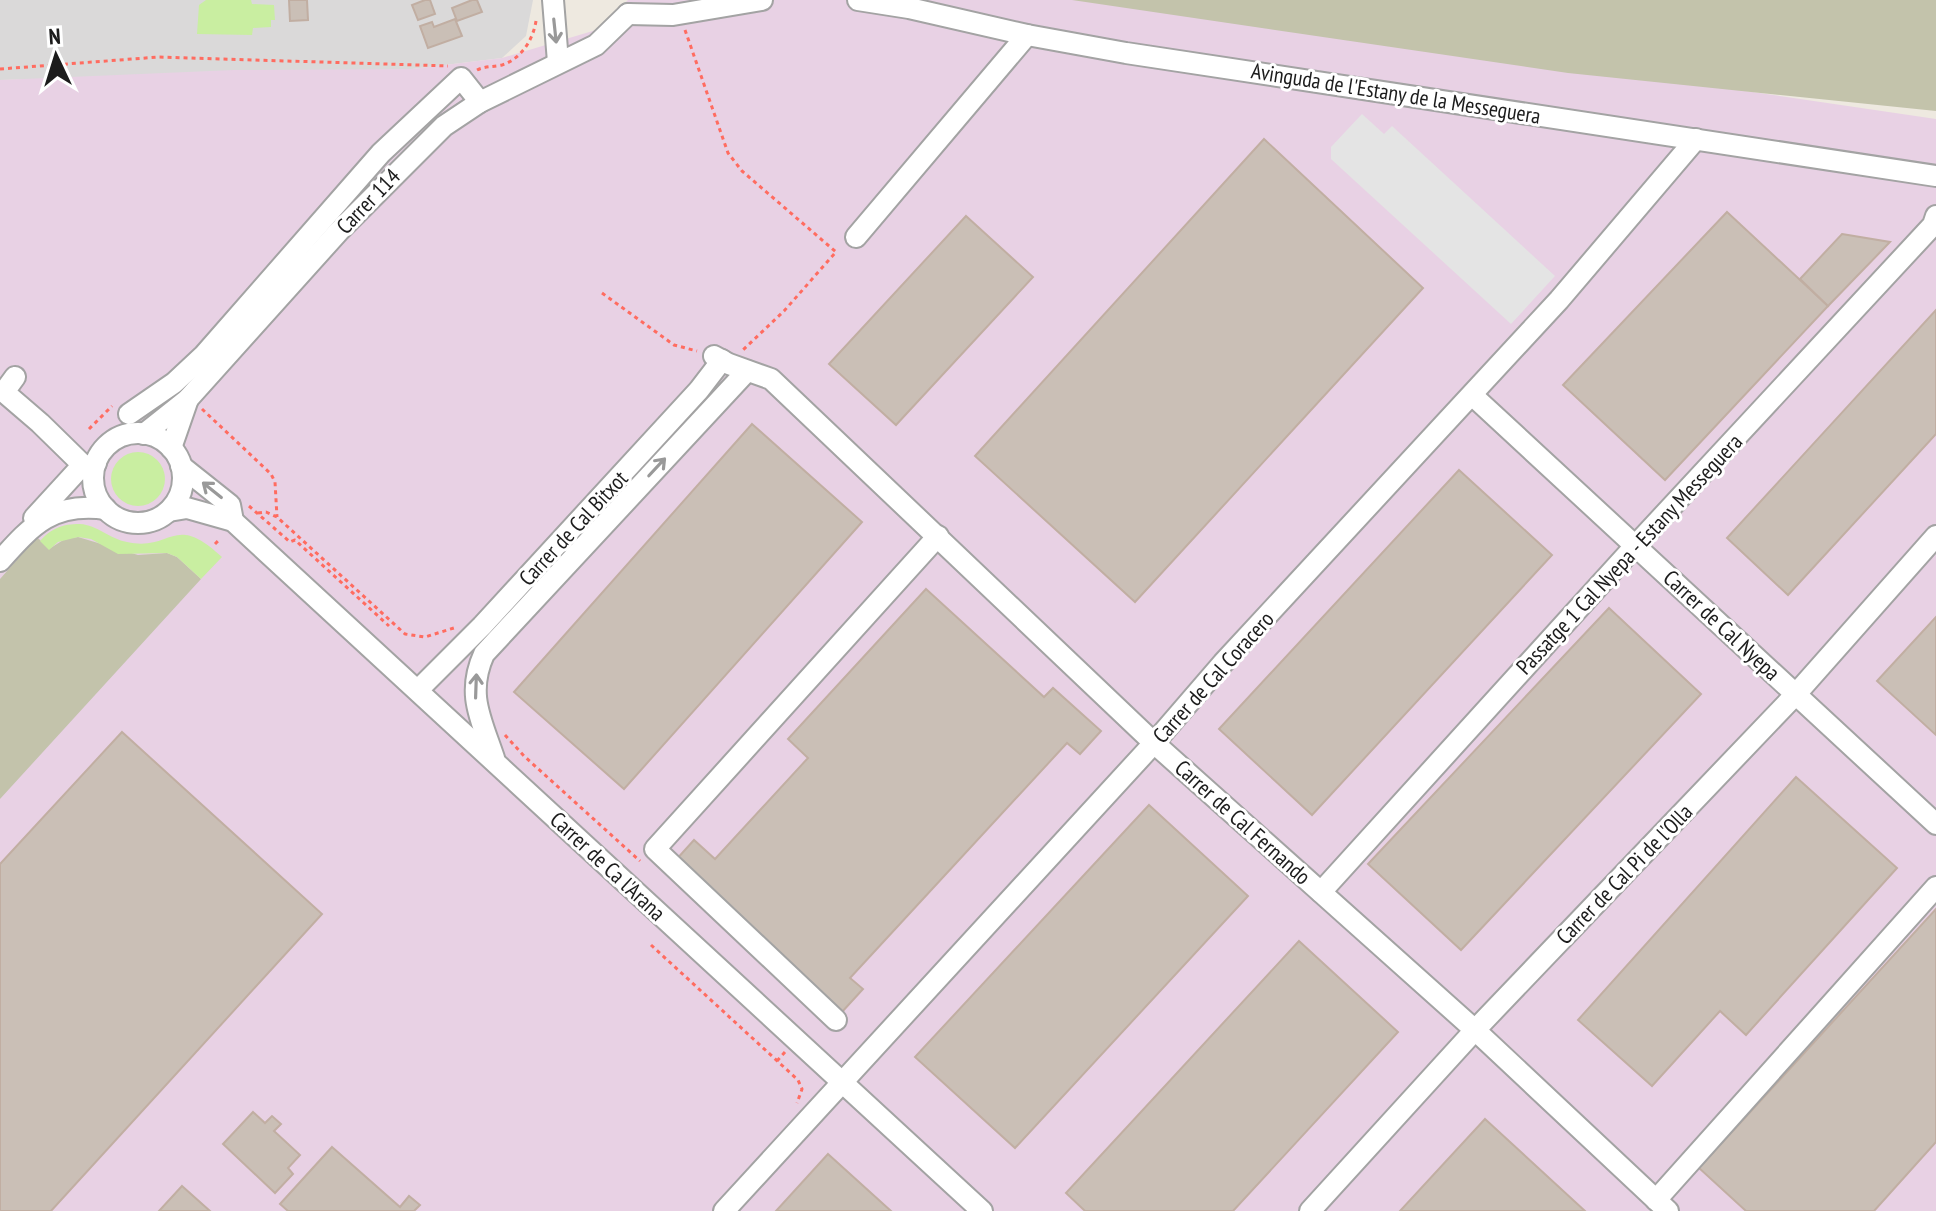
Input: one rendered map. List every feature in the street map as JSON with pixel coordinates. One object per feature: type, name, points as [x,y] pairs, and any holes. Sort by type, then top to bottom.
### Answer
[{"type":"street","points":[[553,0],[558,62]]},
{"type":"street","points":[[628,7],[682,14],[762,0]]},
{"type":"street","name":"Avinguda de l'Estany de la Messeguera","points":[[858,0],[909,8],[1027,35],[1936,176]]},
{"type":"street","name":"Carrer 114","points":[[144,434],[196,408],[339,231],[444,126],[480,102],[596,45],[628,7]]},
{"type":"street","points":[[856,237],[1027,35]]},
{"type":"street","points":[[129,414],[174,383],[204,355],[381,153],[461,78],[480,102]]},
{"type":"street","name":"Carrer de Cal Coracero","points":[[724,1211],[1154,743],[1223,663],[1559,300],[1696,139]]},
{"type":"street","name":"Passatge 1 Cal Nyepa - Estany Messeguera","points":[[1321,892],[1635,546],[1933,225],[1936,216]]},
{"type":"street","points":[[495,760],[475,702],[476,670],[484,654],[728,363]]},
{"type":"street","name":"Carrer de Cal Fernando","points":[[728,363],[771,379],[1154,743],[1475,1030],[1662,1205]]},
{"type":"street","name":"Carrer de Cal Bitxot","points":[[424,694],[473,636],[699,390],[728,363]]},
{"type":"street","points":[[0,561],[26,532],[38,512],[78,470],[90,465],[114,440],[144,434],[164,441],[176,457],[182,485],[169,511],[152,520],[123,520],[106,509],[96,493],[90,465],[4,392],[15,377]]},
{"type":"street","name":"Carrer de Cal Nyepa","points":[[1472,395],[1936,824]]},
{"type":"street","points":[[176,457],[196,408]]},
{"type":"street","name":"Carrer de Ca l'Arana","points":[[176,457],[230,505],[233,521]]},
{"type":"street","points":[[26,532],[53,513],[71,508],[106,509]]},
{"type":"street","name":"Carrer de Ca l'Arana","points":[[169,511],[187,508],[233,521],[982,1211]]},
{"type":"street","points":[[836,1020],[655,849],[938,536]]},
{"type":"street","name":"Carrer de Cal Pi de l'Olla","points":[[1310,1211],[1475,1030],[1796,694],[1936,536]]},
{"type":"street","points":[[1662,1205],[1936,887]]},
{"type":"path","points":[[602,293],[674,345],[728,363],[784,311],[836,252],[742,171],[728,153],[682,14]]},
{"type":"path","points":[[0,69],[159,57],[447,65],[461,78],[484,67],[504,64],[524,50],[531,40],[536,19]]},
{"type":"path","points":[[89,429],[114,405],[129,414]]},
{"type":"path","points":[[196,408],[271,474],[275,482],[277,517]]},
{"type":"path","points":[[240,498],[290,542],[295,540],[405,634],[419,637],[457,627],[473,636]]},
{"type":"path","points":[[257,513],[266,512],[277,517],[390,624]]},
{"type":"path","points":[[382,633],[390,624]]},
{"type":"path","points":[[504,734],[524,756],[645,864]]},
{"type":"path","points":[[651,945],[798,1080],[802,1089]]},
{"type":"path","points":[[777,1061],[795,1040]]},
{"type":"shaded area","points":[[0,0],[533,0],[526,36],[502,58],[412,69],[0,80]]},
{"type":"shaded area","points":[[628,0],[1127,0],[1936,119],[1936,1211],[0,1211],[0,80],[234,70],[412,69],[502,58],[596,30]]},
{"type":"shaded area","points":[[1072,0],[1936,0],[1936,111],[1568,73]]},
{"type":"shaded area","points":[[1362,114],[1384,134],[1392,126],[1555,276],[1511,324],[1331,159],[1331,147]]},
{"type":"shaded area","points":[[37,537],[49,549],[65,539],[78,537],[138,555],[167,553],[177,557],[201,579],[0,799],[0,579]]},
{"type":"green space","points":[[206,0],[251,0],[252,4],[274,5],[275,20],[271,20],[271,27],[253,28],[252,35],[197,34],[199,5]]},
{"type":"green space","points":[[138,452],[157,460],[165,479],[157,498],[138,506],[119,498],[111,479],[119,460]]},
{"type":"green space","points":[[80,524],[127,542],[142,544],[173,536],[193,537],[222,557],[201,579],[177,557],[167,553],[118,554],[91,539],[78,537],[58,542],[49,550],[40,541],[58,528]]},
{"type":"building","points":[[289,0],[307,0],[308,20],[290,21]]},
{"type":"building","points":[[430,0],[435,14],[418,20],[412,5]]},
{"type":"building","points":[[477,0],[482,12],[457,21],[452,8]]},
{"type":"building","points":[[455,19],[462,36],[428,48],[420,26],[432,22],[434,27]]},
{"type":"building","points":[[1264,139],[1423,288],[1135,602],[975,456]]},
{"type":"building","points":[[1727,212],[1828,306],[1665,480],[1563,385]]},
{"type":"building","points":[[966,216],[1033,277],[896,425],[829,364]]},
{"type":"building","points":[[1842,234],[1890,242],[1828,306],[1800,279]]},
{"type":"building","points":[[1936,310],[1936,434],[1788,595],[1727,538]]},
{"type":"building","points":[[752,424],[862,522],[624,789],[514,692]]},
{"type":"building","points":[[1459,470],[1552,555],[1312,815],[1219,729]]},
{"type":"building","points":[[926,589],[1044,697],[1053,688],[1101,731],[1080,754],[1067,743],[850,978],[863,989],[841,1013],[675,861],[694,840],[715,859],[808,758],[788,739]]},
{"type":"building","points":[[1609,608],[1701,694],[1461,950],[1368,864]]},
{"type":"building","points":[[1936,617],[1936,735],[1877,681]]},
{"type":"building","points":[[122,732],[322,914],[51,1211],[0,1211],[0,864]]},
{"type":"building","points":[[1796,777],[1897,868],[1746,1035],[1720,1011],[1652,1086],[1578,1020]]},
{"type":"building","points":[[1149,805],[1248,896],[1015,1148],[915,1057]]},
{"type":"building","points":[[1936,909],[1936,1142],[1874,1211],[1746,1211],[1699,1168]]},
{"type":"building","points":[[1299,941],[1398,1032],[1233,1211],[1085,1211],[1066,1193]]},
{"type":"building","points":[[253,1112],[265,1123],[272,1116],[281,1124],[274,1131],[300,1155],[288,1168],[293,1174],[275,1193],[223,1144]]},
{"type":"building","points":[[1485,1119],[1585,1211],[1400,1211]]},
{"type":"building","points":[[332,1147],[400,1207],[409,1196],[420,1205],[414,1211],[288,1211],[280,1204]]},
{"type":"building","points":[[828,1154],[891,1211],[776,1211]]},
{"type":"building","points":[[182,1186],[210,1211],[159,1211]]}]
